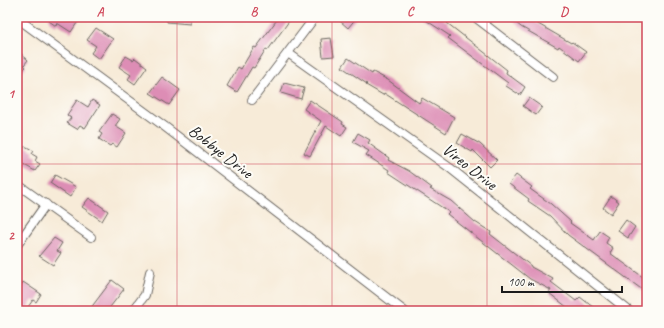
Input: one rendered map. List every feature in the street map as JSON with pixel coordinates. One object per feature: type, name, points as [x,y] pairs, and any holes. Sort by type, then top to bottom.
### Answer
[{"type":"street","points":[[252,100],[315,17]]},
{"type":"street","points":[[475,17],[552,77]]},
{"type":"street","name":"Bobbye Drive","points":[[17,18],[164,126],[404,311]]},
{"type":"street","name":"Vireo Drive","points":[[288,53],[450,168],[629,311]]},
{"type":"street","points":[[17,184],[90,237]]},
{"type":"street","points":[[17,245],[46,204]]},
{"type":"street","points":[[133,311],[145,295],[150,272]]},
{"type":"building","points":[[48,17],[75,17],[79,20],[71,32],[57,23],[56,26],[49,21],[50,19]]},
{"type":"building","points":[[167,17],[190,17],[190,24],[167,22]]},
{"type":"building","points":[[279,17],[292,17],[268,50],[266,49],[254,68],[252,67],[237,92],[227,86],[238,67],[241,69],[254,47],[256,48]]},
{"type":"building","points":[[343,17],[357,17],[348,28],[340,21]]},
{"type":"building","points":[[421,17],[440,17],[448,22],[447,23],[507,70],[506,73],[525,87],[520,95],[506,86],[508,83],[448,38],[450,36]]},
{"type":"building","points":[[509,17],[526,17],[571,43],[572,42],[586,52],[579,61],[559,46],[558,48],[521,27]]},
{"type":"building","points":[[96,28],[113,39],[99,59],[91,53],[96,46],[87,40]]},
{"type":"building","points":[[331,38],[334,56],[323,57],[321,39]]},
{"type":"building","points":[[17,50],[28,60],[24,65],[26,67],[17,76]]},
{"type":"building","points":[[126,56],[133,60],[135,58],[147,67],[135,84],[128,79],[131,75],[119,67]]},
{"type":"building","points":[[348,58],[372,74],[373,72],[388,80],[419,103],[422,98],[454,117],[446,133],[384,93],[383,95],[366,85],[367,84],[342,67]]},
{"type":"building","points":[[162,77],[180,90],[169,105],[150,93]]},
{"type":"building","points":[[284,83],[304,88],[301,99],[281,93]]},
{"type":"building","points":[[529,98],[542,107],[536,115],[523,106]]},
{"type":"building","points":[[77,100],[88,107],[92,100],[100,105],[85,128],[80,125],[77,129],[67,123],[71,118],[67,115]]},
{"type":"building","points":[[310,100],[343,122],[342,124],[347,127],[341,136],[326,126],[310,156],[304,153],[321,121],[304,109]]},
{"type":"building","points":[[112,114],[120,119],[115,126],[126,133],[117,147],[112,144],[110,146],[99,139],[102,134],[99,132]]},
{"type":"building","points":[[358,133],[370,140],[368,143],[389,158],[388,160],[409,171],[432,188],[430,189],[451,201],[475,222],[491,232],[490,234],[531,267],[553,279],[551,282],[576,301],[580,297],[598,311],[572,311],[549,293],[551,290],[530,279],[447,214],[449,212],[388,172],[389,170],[366,155],[369,151],[353,142]]},
{"type":"building","points":[[462,134],[480,144],[497,160],[490,167],[473,150],[472,152],[457,143]]},
{"type":"building","points":[[25,146],[34,151],[32,154],[37,157],[35,161],[40,164],[35,171],[17,161]]},
{"type":"building","points":[[55,175],[76,187],[70,197],[50,183]]},
{"type":"building","points":[[516,175],[532,187],[530,189],[551,204],[571,222],[570,223],[594,240],[600,231],[609,237],[606,243],[613,248],[610,253],[647,280],[647,287],[644,291],[568,235],[550,216],[528,201],[529,199],[509,184]]},
{"type":"building","points":[[611,196],[619,202],[611,214],[603,208]]},
{"type":"building","points":[[89,198],[108,211],[102,221],[82,207]]},
{"type":"building","points":[[626,220],[635,227],[628,238],[618,231]]},
{"type":"building","points":[[54,238],[62,243],[57,251],[61,253],[53,265],[39,256]]},
{"type":"building","points":[[112,280],[124,289],[107,311],[93,311],[90,309]]},
{"type":"building","points":[[23,282],[41,294],[36,302],[33,300],[25,311],[17,306],[17,285],[20,287]]}]
